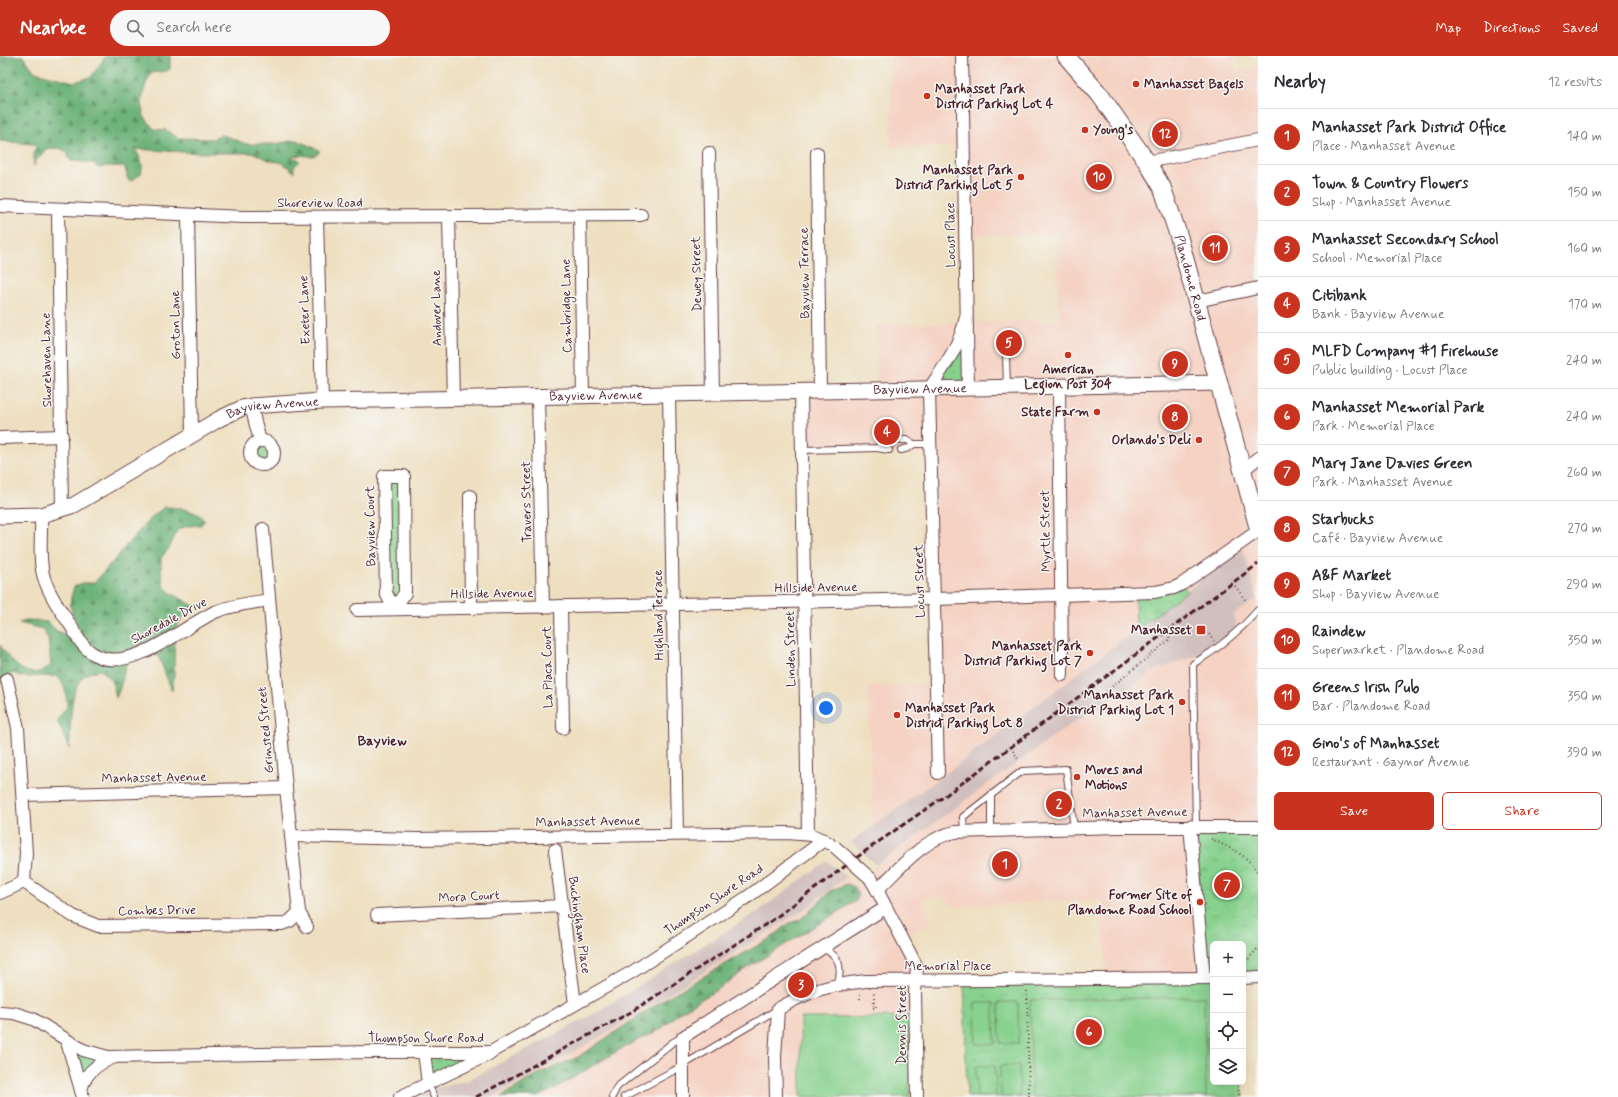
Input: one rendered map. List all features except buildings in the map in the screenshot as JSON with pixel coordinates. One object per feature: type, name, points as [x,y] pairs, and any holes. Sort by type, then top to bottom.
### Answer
[{"type":"main road","name":"Plandome Road","points":[[1066,56],[1100,95],[1148,162],[1162,187],[1197,301],[1258,527]]},
{"type":"street","name":"Locust Place","points":[[962,56],[968,388]]},
{"type":"street","points":[[1148,162],[1258,140]]},
{"type":"street","name":"Dewey Street","points":[[709,153],[712,394]]},
{"type":"street","name":"Bayview Terrace","points":[[817,153],[820,392]]},
{"type":"street","name":"Shoreview Road","points":[[0,206],[188,216],[317,217],[641,215]]},
{"type":"street","name":"Shorehaven Lane","points":[[58,210],[62,509]]},
{"type":"street","name":"Groton Lane","points":[[188,216],[192,434]]},
{"type":"street","name":"Andover Lane","points":[[449,216],[453,398]]},
{"type":"street","name":"Cambridge Lane","points":[[580,216],[583,397]]},
{"type":"street","name":"Exeter Lane","points":[[317,217],[322,401]]},
{"type":"street","points":[[1197,301],[1258,288]]},
{"type":"street","name":"Locust Place","points":[[929,389],[954,351],[966,317]]},
{"type":"street","name":"Bayview Avenue","points":[[0,516],[41,514],[62,509],[85,499],[233,411],[251,406],[322,401],[583,397],[1219,383]]},
{"type":"street","name":"Myrtle Street","points":[[1059,386],[1062,675]]},
{"type":"street","name":"Locust Street","points":[[929,389],[938,773]]},
{"type":"street","name":"Linden Street","points":[[801,392],[808,834]]},
{"type":"street","name":"Highland Terrace","points":[[669,395],[677,834]]},
{"type":"street","name":"Travers Street","points":[[538,397],[543,607]]},
{"type":"street","points":[[251,406],[260,441]]},
{"type":"street","points":[[0,438],[62,436]]},
{"type":"street","points":[[1243,470],[1258,458]]},
{"type":"street","name":"Bayview Court","points":[[384,476],[404,476],[405,593],[394,609],[386,594],[384,476]]},
{"type":"street","points":[[470,496],[471,608]]},
{"type":"street","name":"Shoredale Drive","points":[[41,514],[44,577],[48,588],[83,646],[94,655],[116,659],[134,656],[149,651],[216,612],[235,606],[268,600]]},
{"type":"street","name":"Grinsted Street","points":[[263,529],[268,600],[299,912],[307,926]]},
{"type":"street","name":"Hillside Avenue","points":[[357,610],[804,602],[1138,593],[1174,588],[1195,576],[1258,531]]},
{"type":"street","name":"La Placa Court","points":[[561,606],[563,728]]},
{"type":"street","points":[[0,893],[24,882],[26,853],[18,728],[7,679]]},
{"type":"street","name":"Manhasset Avenue","points":[[22,795],[286,788]]},
{"type":"street","points":[[1193,826],[1208,978]]},
{"type":"street","name":"Manhasset Avenue","points":[[291,836],[417,839],[677,834],[808,834],[824,840],[835,847],[870,878],[878,890],[918,852],[936,839],[948,833],[964,831],[1074,828],[1193,826],[1258,827]]},
{"type":"street","name":"Thompson Shore Road","points":[[0,1012],[14,1013],[33,1019],[60,1034],[67,1042],[92,1053],[116,1057],[491,1052],[632,972],[749,896],[824,840]]},
{"type":"street","name":"Buckingham Place","points":[[555,850],[575,1004]]},
{"type":"street","name":"Combes Drive","points":[[24,882],[73,916],[98,926],[282,924],[290,921],[299,912]]},
{"type":"street","name":"Dennis Street","points":[[878,890],[885,908],[913,957],[917,967],[917,1097]]},
{"type":"street","name":"Mora Court","points":[[377,916],[562,906]]},
{"type":"street","points":[[683,1097],[683,1037],[885,908]]},
{"type":"street","points":[[1246,978],[1258,977]]},
{"type":"street","name":"Memorial Place","points":[[778,1009],[798,997],[821,988],[838,984],[916,980],[1208,978]]},
{"type":"street","points":[[776,1097],[775,1057],[778,1009]]},
{"type":"street","points":[[67,1042],[82,1094]]},
{"type":"street","points":[[424,1052],[428,1084]]},
{"type":"street","points":[[400,1097],[491,1052]]},
{"type":"street","points":[[82,1094],[84,1080],[92,1070],[100,1063],[116,1057]]},
{"type":"lane","points":[[1006,355],[1007,388]]},
{"type":"lane","points":[[877,448],[884,441],[889,440]]},
{"type":"lane","points":[[901,440],[907,440],[914,444],[930,444]]},
{"type":"lane","points":[[901,450],[914,444]]},
{"type":"lane","points":[[801,450],[877,448],[890,450]]},
{"type":"lane","points":[[1193,826],[1193,664],[1215,650],[1237,633],[1258,610]]},
{"type":"lane","points":[[964,831],[963,817],[1022,772],[1066,769],[1074,828]]},
{"type":"lane","points":[[991,796],[991,830]]},
{"type":"lane","points":[[822,948],[832,954],[839,962],[840,972],[838,984]]},
{"type":"lane","points":[[624,1097],[683,1065],[778,1009]]},
{"type":"lane","points":[[612,1097],[617,1087],[673,1042],[683,1037]]},
{"type":"lane","points":[[428,1084],[434,1097]]},
{"type":"path","points":[[1236,586],[1247,602]]},
{"type":"path","points":[[1209,634],[1215,642]]},
{"type":"path","points":[[1110,695],[1107,691],[1170,639],[1169,636]]},
{"type":"path","points":[[1090,694],[1097,704]]},
{"type":"path","points":[[1013,751],[1018,759]]},
{"type":"path","points":[[1210,839],[1237,851],[1246,857],[1258,873]]},
{"type":"path","points":[[1246,962],[1258,948]]},
{"type":"path","points":[[1027,988],[1029,1097]]},
{"type":"path","points":[[874,993],[874,1005]]},
{"type":"path","points":[[860,994],[860,1000]]},
{"type":"path","points":[[1238,1085],[1240,1097]]},
{"type":"shaded area","points":[[891,56],[1232,56],[1236,71],[1258,67],[1258,827],[1191,826],[1204,978],[1107,980],[1102,900],[955,906],[942,896],[923,898],[930,925],[902,936],[914,958],[916,1097],[493,1097],[603,1035],[697,978],[805,909],[846,877],[856,887],[876,865],[851,842],[873,826],[868,686],[936,683],[930,454],[877,454],[877,448],[801,450],[801,392],[877,390],[876,325],[1059,320],[1057,234],[965,235],[963,146],[891,147]]},
{"type":"shaded area","points":[[1243,548],[1257,598],[1233,615],[1236,624],[1235,629],[1202,654],[1150,672],[1148,675],[1064,729],[876,865],[851,842],[944,775]]},
{"type":"shaded area","points":[[827,861],[846,877],[805,909],[603,1035],[493,1097],[416,1097],[436,1088],[466,1081],[594,1014],[760,910]]},
{"type":"green space","points":[[0,56],[23,56],[35,72],[74,82],[91,77],[106,56],[170,56],[170,69],[167,71],[152,73],[149,76],[144,92],[142,103],[143,113],[154,129],[166,130],[178,138],[213,139],[220,135],[246,144],[275,144],[296,140],[319,150],[319,153],[312,156],[299,155],[292,157],[292,159],[297,158],[300,161],[294,167],[294,172],[283,163],[269,160],[254,153],[200,153],[135,149],[141,161],[142,170],[141,174],[131,181],[128,180],[125,167],[123,166],[105,166],[102,168],[97,167],[93,163],[71,161],[68,157],[68,153],[60,148],[46,149],[35,162],[34,166],[33,154],[36,147],[33,144],[0,141]]},
{"type":"green space","points":[[963,330],[968,388],[929,389]]},
{"type":"green space","points":[[262,441],[267,442],[273,448],[273,458],[267,464],[262,465],[257,464],[251,458],[250,453],[251,448],[257,442]]},
{"type":"green space","points":[[404,476],[405,593],[394,609],[386,593],[384,477]]},
{"type":"green space","points":[[164,507],[192,511],[205,520],[201,525],[187,526],[177,530],[170,547],[161,558],[161,573],[164,587],[171,593],[194,606],[183,616],[175,629],[172,691],[158,655],[141,646],[131,649],[116,698],[109,678],[100,670],[85,675],[79,682],[75,690],[71,709],[69,749],[57,720],[67,707],[65,690],[60,679],[57,676],[21,677],[13,673],[0,684],[0,645],[16,665],[29,672],[36,673],[51,665],[48,639],[43,629],[19,623],[29,620],[47,622],[57,631],[68,635],[81,633],[73,616],[71,606],[74,587],[82,583],[94,583],[145,524]]},
{"type":"green space","points":[[1182,584],[1187,591],[1136,630],[1135,593]]},
{"type":"green space","points":[[1190,826],[1258,827],[1258,977],[1246,978],[1246,941],[1210,941],[1210,1085],[1242,1085],[1244,1097],[967,1097],[964,982],[1204,978]]},
{"type":"green space","points":[[847,884],[855,887],[858,896],[856,901],[749,967],[717,990],[681,1011],[661,1029],[621,1049],[549,1092],[537,1097],[501,1097],[536,1075],[578,1057],[666,998],[774,936],[789,923],[799,920],[830,891]]},
{"type":"green space","points":[[1204,997],[1206,1097],[1032,1097],[1030,1000]]},
{"type":"green space","points":[[999,1002],[1018,1002],[1019,1043],[1000,1043]]},
{"type":"green space","points":[[975,1003],[994,1003],[995,1044],[976,1044]]},
{"type":"green space","points":[[909,1017],[910,1097],[801,1097],[800,1018]]},
{"type":"green space","points":[[1210,1037],[1210,1057],[1206,1038]]},
{"type":"green space","points":[[67,1042],[100,1055],[84,1080]]},
{"type":"green space","points":[[424,1052],[491,1052],[428,1084]]},
{"type":"green space","points":[[1019,1065],[1020,1097],[1001,1097],[1000,1066]]},
{"type":"green space","points":[[976,1066],[995,1066],[996,1097],[977,1097]]},
{"type":"railway","points":[[476,1097],[631,1012],[774,919],[871,847],[942,798],[1258,564]]},
{"type":"place","name":"Manhasset Bagels","points":[[1136,84]]},
{"type":"place","name":"Manhasset Park District Parking Lot 4","points":[[927,96]]},
{"type":"place","name":"Young's","points":[[1085,130]]},
{"type":"place","name":"Gino's of Manhasset","points":[[1165,134]]},
{"type":"place","name":"Manhasset Park District Parking Lot 5","points":[[1021,177]]},
{"type":"place","name":"Raindew","points":[[1099,177]]},
{"type":"place","name":"Greens Irish Pub","points":[[1215,248]]},
{"type":"place","name":"MLFD Company #1 Firehouse","points":[[1009,343]]},
{"type":"place","name":"American Legion Post 304","points":[[1068,355]]},
{"type":"place","name":"A&F Market","points":[[1175,364]]},
{"type":"place","name":"State Farm","points":[[1097,412]]},
{"type":"place","name":"Starbucks","points":[[1175,417]]},
{"type":"place","name":"Citibank","points":[[887,432]]},
{"type":"place","name":"Orlando's Deli","points":[[1199,440]]},
{"type":"place","name":"Manhasset","points":[[1201,630]]},
{"type":"place","name":"Manhasset Park District Parking Lot 7","points":[[1090,653]]},
{"type":"place","name":"Manhasset Park District Parking Lot 1","points":[[1182,702]]},
{"type":"place","name":"Manhasset Park District Parking Lot 8","points":[[897,715]]},
{"type":"place","name":"Moves and Motions","points":[[1077,777]]},
{"type":"place","name":"Town & Country Flowers","points":[[1059,804]]},
{"type":"place","name":"Manhasset Park District Office","points":[[1005,864]]},
{"type":"place","name":"Mary Jane Davies Green","points":[[1227,885]]},
{"type":"place","name":"Former Site of Plandome Road School","points":[[1200,902]]},
{"type":"place","name":"Manhasset Secondary School","points":[[801,985]]},
{"type":"place","name":"Manhasset Memorial Park","points":[[1089,1032]]},
{"type":"district","name":"Bayview","points":[[382,741]]}]
